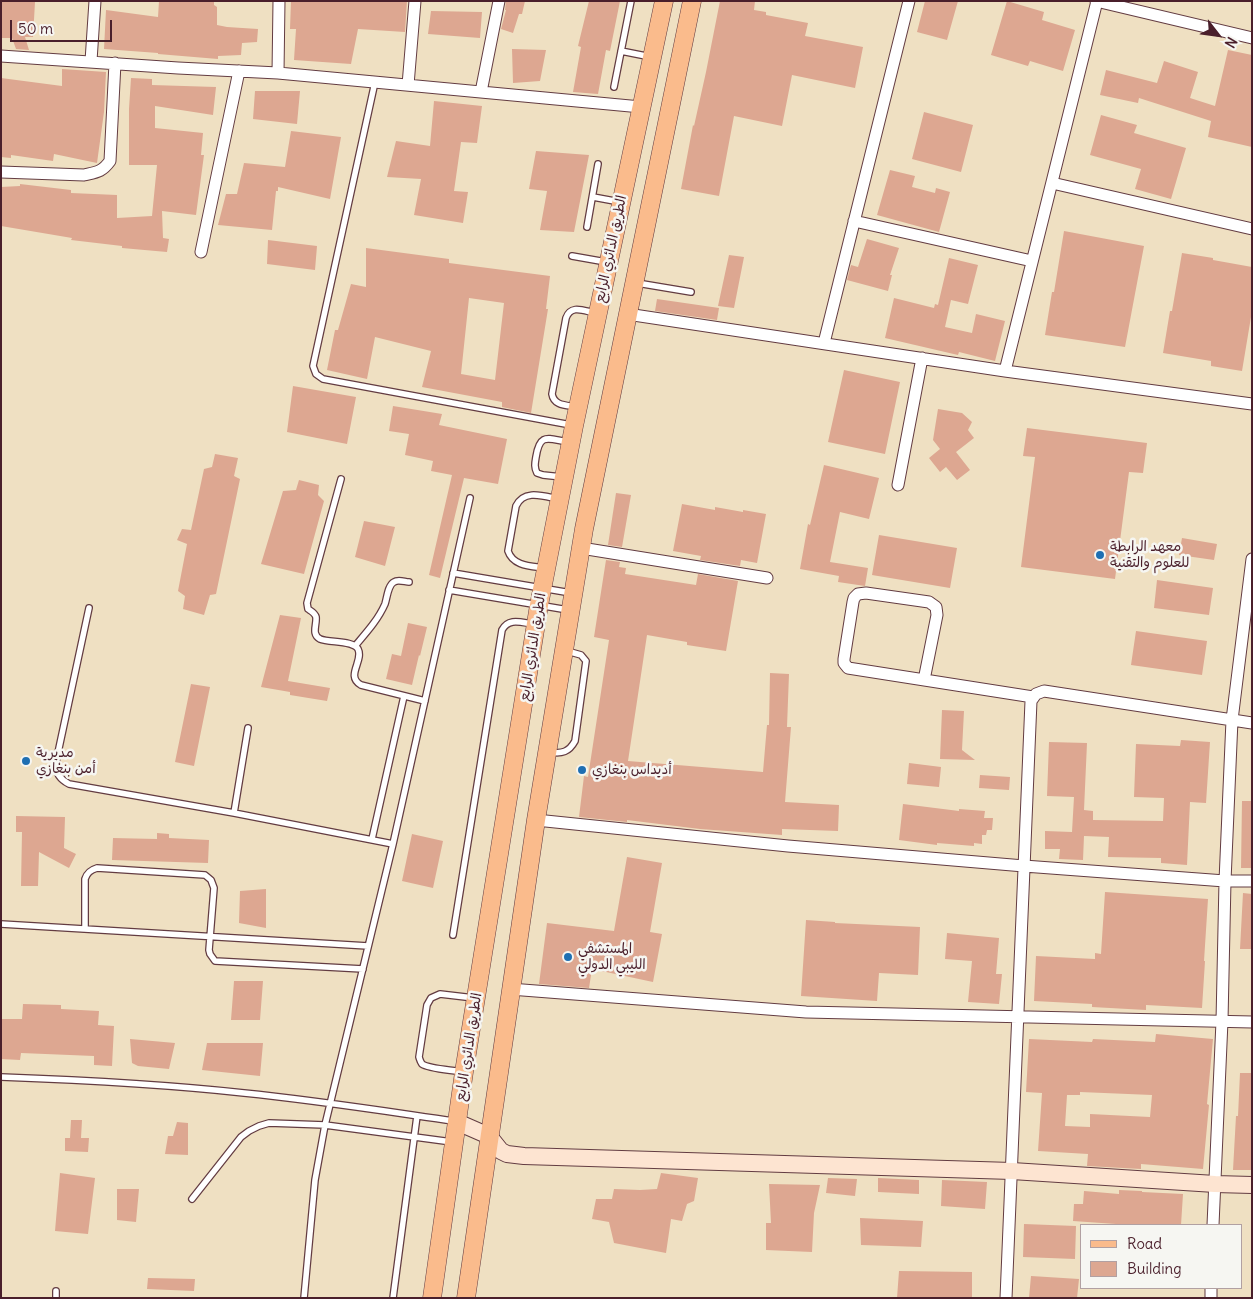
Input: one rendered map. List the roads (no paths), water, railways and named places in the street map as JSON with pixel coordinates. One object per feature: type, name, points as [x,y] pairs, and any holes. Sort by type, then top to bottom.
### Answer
[{"type":"main road","name":"الطريق الدائري الرابع","points":[[432,1298],[464,1072],[541,596],[572,434],[664,1]]},
{"type":"main road","name":"الطريق الدائري الرابع","points":[[466,1298],[510,989],[581,548],[597,461],[692,1]]},
{"type":"main road","points":[[457,1122],[489,1136],[501,1151],[507,1154],[524,1156],[1012,1171],[1252,1186]]},
{"type":"street","points":[[92,62],[95,1]]},
{"type":"street","points":[[278,1],[278,73]]},
{"type":"street","points":[[408,85],[415,1]]},
{"type":"street","points":[[481,92],[499,1]]},
{"type":"street","points":[[824,344],[909,1]]},
{"type":"street","points":[[1005,371],[1096,1],[1252,38]]},
{"type":"street","points":[[1,56],[278,73],[641,107]]},
{"type":"street","points":[[1,172],[84,175],[104,169],[110,161],[115,63]]},
{"type":"street","points":[[201,252],[239,71]]},
{"type":"street","points":[[1052,183],[1252,229]]},
{"type":"street","points":[[854,221],[1032,261]]},
{"type":"street","points":[[627,314],[1005,371],[1252,404]]},
{"type":"street","points":[[898,485],[922,358]]},
{"type":"street","points":[[581,548],[767,578]]},
{"type":"street","points":[[1213,1224],[1222,1021],[1224,881],[1232,720],[1252,559]]},
{"type":"street","points":[[924,680],[937,615],[936,607],[929,602],[866,593],[858,594],[853,602],[844,659],[846,666],[852,669],[1033,697]]},
{"type":"street","points":[[1006,1298],[1030,705],[1033,697],[1044,691],[1252,724]]},
{"type":"street","points":[[536,820],[788,846],[1024,866],[1224,881],[1252,881]]},
{"type":"street","points":[[510,989],[806,1012],[1252,1022]]},
{"type":"lane","points":[[614,87],[631,1]]},
{"type":"lane","points":[[621,51],[652,57]]},
{"type":"lane","points":[[375,82],[313,366],[316,374],[323,379],[572,434]]},
{"type":"lane","points":[[587,227],[598,164]]},
{"type":"lane","points":[[592,197],[621,202]]},
{"type":"lane","points":[[572,256],[608,262]]},
{"type":"lane","points":[[634,283],[691,292]]},
{"type":"lane","points":[[578,407],[557,403],[552,398],[566,318],[570,311],[575,309],[598,313]]},
{"type":"lane","points":[[564,478],[543,475],[537,472],[534,467],[540,441],[545,438],[572,434]]},
{"type":"lane","points":[[341,479],[307,606],[316,617],[315,632],[321,639],[357,648],[359,654],[354,677],[358,684],[425,700]]},
{"type":"lane","points":[[546,569],[517,563],[509,556],[508,551],[516,506],[522,498],[531,495],[560,499]]},
{"type":"lane","points":[[304,1298],[315,1180],[325,1125],[393,844],[470,498]]},
{"type":"lane","points":[[453,573],[541,596],[572,601]]},
{"type":"lane","points":[[355,646],[383,609],[392,582],[409,582]]},
{"type":"lane","points":[[449,590],[541,596],[572,601]]},
{"type":"lane","points":[[89,608],[56,762],[56,770],[61,779],[69,784],[234,813],[393,844]]},
{"type":"lane","points":[[454,935],[502,630],[506,624],[513,621],[536,625]]},
{"type":"lane","points":[[548,751],[564,752],[572,746],[574,741],[586,661],[581,655],[564,651]]},
{"type":"lane","points":[[372,839],[404,696]]},
{"type":"lane","points":[[234,813],[248,728]]},
{"type":"lane","points":[[85,929],[85,879],[89,872],[97,868],[204,875],[208,877],[214,888],[210,954],[215,961],[363,970]]},
{"type":"lane","points":[[1,924],[368,946]]},
{"type":"lane","points":[[464,1072],[425,1066],[418,1056],[427,1005],[432,998],[440,994],[476,999]]},
{"type":"lane","points":[[1,1077],[243,1092],[457,1122]]},
{"type":"lane","points":[[393,1298],[417,1116]]},
{"type":"lane","points":[[192,1199],[241,1137],[249,1131],[269,1123],[325,1125],[454,1143]]},
{"type":"place","name":"معهد الرابطة للعلوم والتقنية","points":[[1100,555]]},
{"type":"place","name":"مديرية أمن بنغازي","points":[[26,761]]},
{"type":"place","name":"أديداس بنغازي","points":[[582,770]]},
{"type":"place","name":"المستشفي الليبي الدولي","points":[[568,957]]}]
